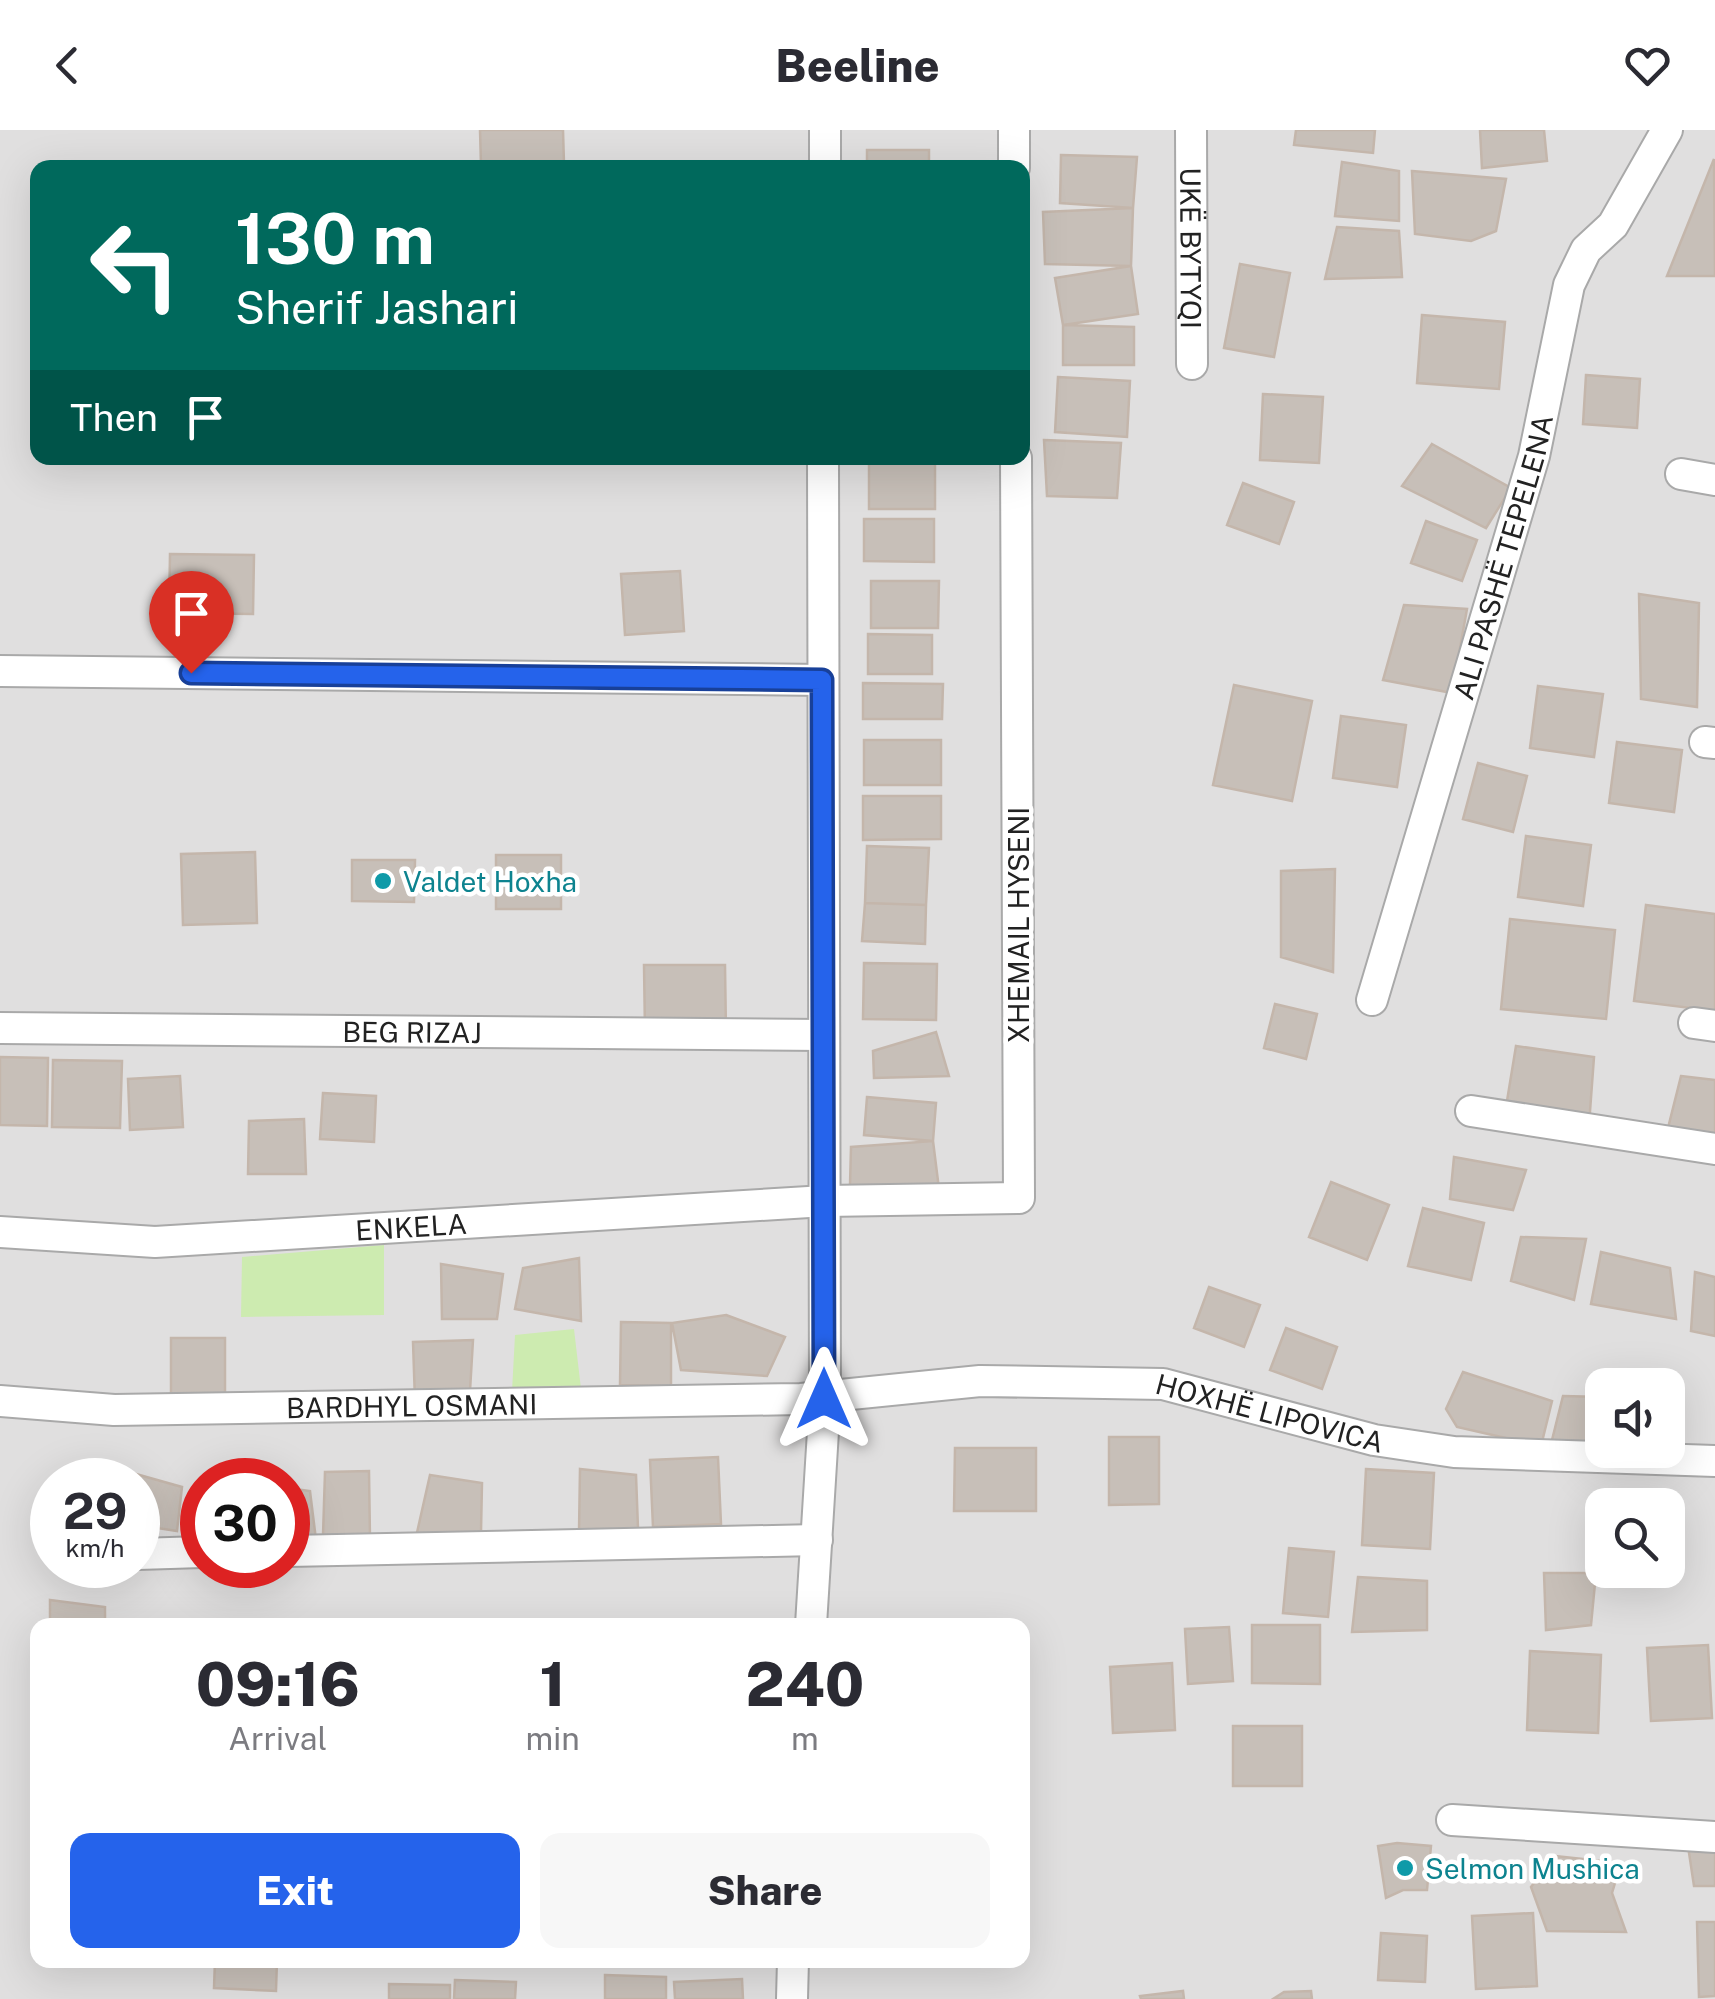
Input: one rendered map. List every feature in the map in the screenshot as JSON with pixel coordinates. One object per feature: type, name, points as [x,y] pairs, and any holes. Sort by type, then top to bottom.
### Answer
[{"type":"street","points":[[825,130],[825,160]]},
{"type":"street","points":[[1014,130],[1014,160]]},
{"type":"street","name":"UKË BYTYQI","points":[[1191,130],[1192,364]]},
{"type":"street","name":"ALI PASHË TEPELENA","points":[[1372,1000],[1534,456],[1569,285],[1586,250],[1614,225],[1667,130]]},
{"type":"street","points":[[811,1618],[824,1399],[824,465]]},
{"type":"street","name":"XHEMAIL HYSENI","points":[[824,1201],[1019,1198],[1016,465]]},
{"type":"street","points":[[1694,486],[1715,480]]},
{"type":"street","points":[[0,671],[822,680]]},
{"type":"street","name":"BEG RIZAJ","points":[[0,1028],[823,1036]]},
{"type":"street","points":[[1471,1111],[1715,1149]]},
{"type":"street","name":"ENKELA","points":[[0,1232],[155,1242],[824,1201]]},
{"type":"street","name":"HOXHË LIPOVICA","points":[[824,1399],[980,1381],[1164,1384],[1374,1440],[1454,1452],[1715,1462]]},
{"type":"street","name":"BARDHYL OSMANI","points":[[0,1402],[114,1410],[824,1399]]},
{"type":"street","points":[[310,1551],[817,1540]]},
{"type":"street","points":[[1452,1820],[1715,1837]]},
{"type":"street","points":[[792,1999],[793,1968]]},
{"type":"shaded area","points":[[0,130],[1715,130],[1715,1999],[0,1999]]},
{"type":"green space","points":[[384,1245],[384,1315],[241,1317],[242,1257]]},
{"type":"green space","points":[[574,1329],[581,1389],[512,1391],[515,1335]]},
{"type":"building","points":[[480,130],[563,130],[564,160],[481,160]]},
{"type":"building","points":[[1296,130],[1375,130],[1373,153],[1294,145]]},
{"type":"building","points":[[1480,130],[1544,130],[1547,161],[1482,168]]},
{"type":"building","points":[[867,150],[929,150],[929,160],[867,160]]},
{"type":"building","points":[[1061,155],[1137,157],[1133,208],[1060,203]]},
{"type":"building","points":[[1714,159],[1715,276],[1667,276]]},
{"type":"building","points":[[1342,162],[1399,171],[1399,221],[1335,216]]},
{"type":"building","points":[[1412,171],[1506,179],[1496,231],[1471,241],[1415,234]]},
{"type":"building","points":[[1133,208],[1131,266],[1045,264],[1043,212]]},
{"type":"building","points":[[1337,227],[1399,231],[1402,277],[1325,279]]},
{"type":"building","points":[[1240,264],[1290,273],[1274,357],[1224,348]]},
{"type":"building","points":[[1131,266],[1138,314],[1063,325],[1055,278]]},
{"type":"building","points":[[1422,315],[1505,322],[1499,389],[1417,383]]},
{"type":"building","points":[[1063,325],[1134,327],[1134,365],[1063,365]]},
{"type":"building","points":[[1586,375],[1640,379],[1637,428],[1583,424]]},
{"type":"building","points":[[1058,377],[1130,381],[1127,437],[1055,432]]},
{"type":"building","points":[[1263,394],[1323,397],[1319,463],[1260,460]]},
{"type":"building","points":[[1044,440],[1121,443],[1117,498],[1047,496]]},
{"type":"building","points":[[1432,444],[1511,488],[1486,528],[1402,486]]},
{"type":"building","points":[[869,465],[935,465],[935,509],[869,509]]},
{"type":"building","points":[[1243,483],[1294,502],[1279,544],[1227,525]]},
{"type":"building","points":[[864,519],[934,519],[934,562],[864,561]]},
{"type":"building","points":[[1426,521],[1477,540],[1462,581],[1411,563]]},
{"type":"building","points":[[170,554],[254,555],[253,614],[169,613]]},
{"type":"building","points":[[680,571],[684,631],[625,635],[621,574]]},
{"type":"building","points":[[871,581],[939,581],[938,628],[871,628]]},
{"type":"building","points":[[1639,594],[1699,603],[1697,707],[1641,699]]},
{"type":"building","points":[[1404,605],[1467,609],[1452,693],[1383,680]]},
{"type":"building","points":[[868,634],[932,635],[932,674],[868,674]]},
{"type":"building","points":[[863,683],[943,684],[942,719],[863,719]]},
{"type":"building","points":[[1234,685],[1312,701],[1292,801],[1213,785]]},
{"type":"building","points":[[1538,686],[1603,694],[1594,757],[1530,748]]},
{"type":"building","points":[[1341,716],[1406,725],[1397,787],[1333,778]]},
{"type":"building","points":[[864,740],[941,740],[941,785],[864,785]]},
{"type":"building","points":[[1617,742],[1682,750],[1674,812],[1609,803]]},
{"type":"building","points":[[1478,763],[1527,776],[1513,832],[1463,819]]},
{"type":"building","points":[[863,796],[941,796],[941,839],[863,840]]},
{"type":"building","points":[[1526,836],[1591,845],[1583,906],[1518,897]]},
{"type":"building","points":[[867,846],[929,848],[926,905],[865,903]]},
{"type":"building","points":[[255,852],[257,923],[183,925],[181,854]]},
{"type":"building","points":[[496,855],[561,855],[561,909],[496,909]]},
{"type":"building","name":"Valdet Hoxha","points":[[352,860],[415,860],[414,902],[352,901]]},
{"type":"building","points":[[1335,869],[1333,972],[1281,957],[1281,871]]},
{"type":"building","points":[[865,903],[926,905],[925,944],[862,941]]},
{"type":"building","points":[[1646,905],[1715,914],[1715,1011],[1634,1001]]},
{"type":"building","points":[[1510,919],[1615,930],[1606,1019],[1501,1009]]},
{"type":"building","points":[[864,963],[937,964],[936,1020],[863,1019]]},
{"type":"building","points":[[644,965],[725,965],[726,1032],[645,1032]]},
{"type":"building","points":[[1275,1004],[1317,1014],[1306,1059],[1264,1048]]},
{"type":"building","points":[[936,1032],[949,1076],[874,1078],[873,1051]]},
{"type":"building","points":[[1516,1046],[1594,1057],[1589,1125],[1506,1107]]},
{"type":"building","points":[[0,1057],[48,1058],[47,1126],[0,1125]]},
{"type":"building","points":[[53,1060],[122,1061],[120,1128],[52,1127]]},
{"type":"building","points":[[180,1076],[183,1127],[130,1130],[128,1079]]},
{"type":"building","points":[[1681,1076],[1715,1080],[1715,1137],[1668,1128]]},
{"type":"building","points":[[323,1093],[376,1096],[374,1142],[320,1139]]},
{"type":"building","points":[[867,1097],[936,1103],[933,1141],[864,1135]]},
{"type":"building","points":[[304,1119],[306,1174],[248,1174],[249,1121]]},
{"type":"building","points":[[933,1141],[939,1189],[850,1185],[851,1147]]},
{"type":"building","points":[[1454,1157],[1526,1170],[1513,1210],[1450,1199]]},
{"type":"building","points":[[1331,1182],[1389,1205],[1367,1260],[1309,1237]]},
{"type":"building","points":[[1423,1208],[1484,1223],[1471,1280],[1408,1266]]},
{"type":"building","points":[[1521,1237],[1586,1239],[1574,1300],[1511,1281]]},
{"type":"building","points":[[1601,1252],[1670,1268],[1676,1319],[1591,1304]]},
{"type":"building","points":[[579,1258],[581,1321],[515,1309],[523,1268]]},
{"type":"building","points":[[441,1264],[503,1274],[497,1319],[442,1319]]},
{"type":"building","points":[[1695,1272],[1715,1277],[1715,1336],[1691,1331]]},
{"type":"building","points":[[1209,1287],[1260,1305],[1244,1347],[1194,1328]]},
{"type":"building","points":[[726,1315],[785,1337],[767,1376],[681,1370],[672,1323]]},
{"type":"building","points":[[621,1322],[671,1323],[671,1386],[620,1385]]},
{"type":"building","points":[[1286,1328],[1337,1347],[1322,1389],[1270,1370]]},
{"type":"building","points":[[171,1338],[225,1338],[225,1396],[171,1396]]},
{"type":"building","points":[[473,1340],[470,1391],[415,1401],[413,1342]]},
{"type":"building","points":[[1463,1372],[1552,1401],[1541,1446],[1457,1427],[1446,1409]]},
{"type":"building","points":[[1563,1396],[1585,1397],[1585,1449],[1550,1448]]},
{"type":"building","points":[[1109,1437],[1159,1437],[1159,1504],[1109,1505]]},
{"type":"building","points":[[955,1448],[1036,1448],[1036,1511],[954,1511]]},
{"type":"building","points":[[718,1457],[721,1524],[653,1527],[650,1460]]},
{"type":"building","points":[[580,1469],[636,1475],[638,1528],[579,1532]]},
{"type":"building","points":[[1366,1469],[1434,1473],[1430,1549],[1362,1545]]},
{"type":"building","points":[[369,1471],[370,1539],[323,1536],[325,1472]]},
{"type":"building","points":[[430,1475],[482,1483],[481,1532],[416,1537]]},
{"type":"building","points":[[160,1481],[180,1486],[177,1531],[160,1528]]},
{"type":"building","points":[[310,1491],[317,1548],[310,1546]]},
{"type":"building","points":[[1289,1548],[1334,1552],[1328,1617],[1283,1613]]},
{"type":"building","points":[[1544,1573],[1585,1573],[1585,1588],[1595,1588],[1591,1625],[1546,1630]]},
{"type":"building","points":[[1358,1577],[1427,1581],[1427,1630],[1352,1632]]},
{"type":"building","points":[[50,1600],[105,1607],[105,1618],[50,1618]]},
{"type":"building","points":[[1252,1625],[1320,1625],[1320,1684],[1252,1683]]},
{"type":"building","points":[[1229,1627],[1233,1681],[1188,1684],[1185,1629]]},
{"type":"building","points":[[1708,1645],[1712,1718],[1651,1721],[1647,1648]]},
{"type":"building","points":[[1530,1651],[1601,1655],[1598,1733],[1527,1730]]},
{"type":"building","points":[[1172,1663],[1175,1730],[1113,1733],[1110,1667]]},
{"type":"building","points":[[1233,1726],[1302,1726],[1302,1786],[1233,1786]]},
{"type":"building","name":"Selmon Mushica","points":[[1378,1846],[1431,1846],[1427,1890],[1403,1890],[1386,1898]]},
{"type":"building","points":[[1688,1846],[1715,1848],[1715,1886],[1694,1886]]},
{"type":"building","points":[[1555,1856],[1621,1863],[1612,1893],[1626,1932],[1547,1931],[1531,1887]]},
{"type":"building","points":[[1533,1913],[1537,1986],[1476,1989],[1472,1916]]},
{"type":"building","points":[[1697,1922],[1715,1922],[1715,1996],[1699,1997]]},
{"type":"building","points":[[1381,1933],[1427,1936],[1425,1982],[1378,1980]]},
{"type":"building","points":[[215,1968],[277,1968],[276,1991],[214,1988]]},
{"type":"building","points":[[605,1975],[666,1977],[666,1999],[605,1999]]},
{"type":"building","points":[[742,1979],[743,1999],[675,1999],[674,1982]]},
{"type":"building","points":[[455,1980],[516,1982],[515,1999],[454,1999]]},
{"type":"building","points":[[389,1984],[450,1985],[450,1999],[389,1999]]},
{"type":"building","points":[[1183,1991],[1184,1999],[1140,1996]]},
{"type":"building","points":[[1311,1991],[1312,1999],[1273,1999],[1284,1992]]},
{"type":"place","name":"Valdet Hoxha","points":[[383,881]]},
{"type":"place","name":"Selmon Mushica","points":[[1405,1868]]},
{"type":"route","points":[[191,673],[822,680],[824,1399]]}]
